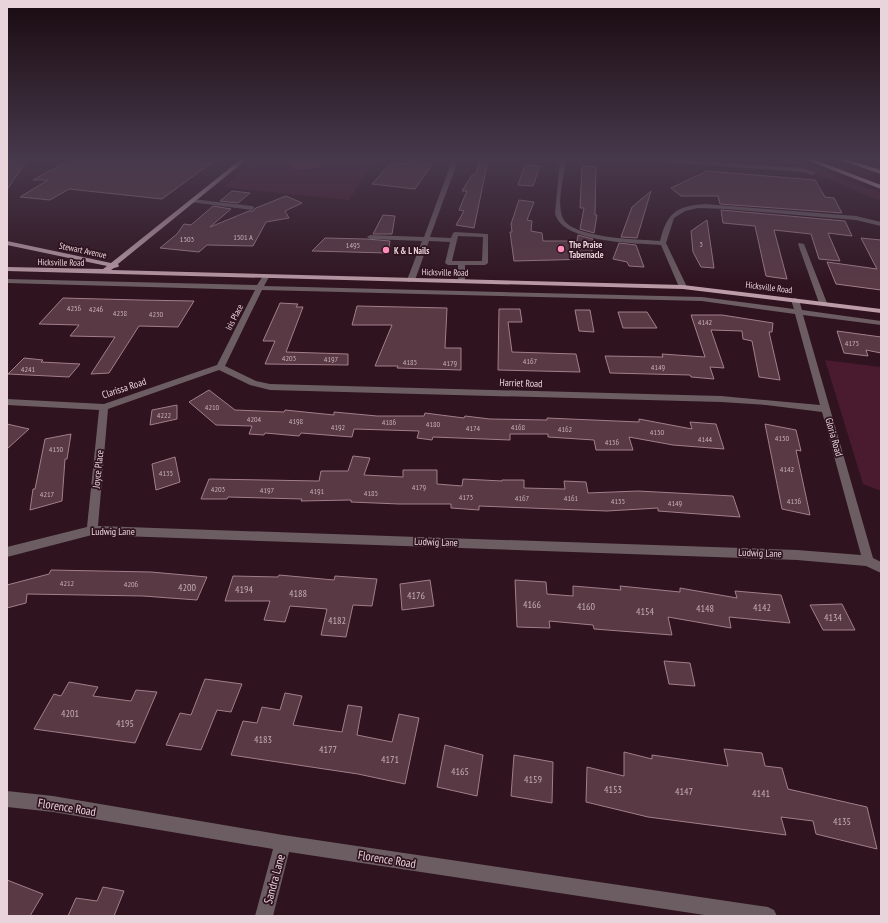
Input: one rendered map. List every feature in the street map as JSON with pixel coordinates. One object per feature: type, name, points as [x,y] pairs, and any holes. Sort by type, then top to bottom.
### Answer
[{"type":"main road","points":[[104,272],[189,203]]},
{"type":"main road","name":"Stewart Avenue","points":[[7,243],[155,274]]},
{"type":"main road","name":"Hicksville Road","points":[[7,269],[683,287],[881,311]]},
{"type":"street","points":[[210,203],[252,208]]},
{"type":"street","points":[[411,280],[439,203]]},
{"type":"street","points":[[559,203],[558,215],[563,225],[575,231],[589,235],[663,243]]},
{"type":"street","points":[[683,287],[663,243],[672,217],[679,212],[705,206],[856,218],[881,224]]},
{"type":"street","points":[[455,234],[486,234],[485,263],[462,263],[448,262],[455,234]]},
{"type":"street","points":[[370,237],[453,240]]},
{"type":"street","points":[[801,244],[823,303]]},
{"type":"street","points":[[461,281],[462,263]]},
{"type":"street","name":"Iris Place","points":[[220,367],[265,277]]},
{"type":"street","name":"Hicksville Road","points":[[7,281],[260,289],[682,298],[881,323]]},
{"type":"street","name":"Gloria Road","points":[[795,300],[868,561]]},
{"type":"street","name":"Clarissa Road","points":[[7,402],[104,407],[220,367]]},
{"type":"street","name":"Harriet Road","points":[[220,367],[253,383],[270,387],[721,400],[766,402],[826,409]]},
{"type":"street","name":"Joyce Place","points":[[92,530],[104,407]]},
{"type":"street","name":"Ludwig Lane","points":[[7,552],[92,530],[798,554],[868,561]]},
{"type":"street","points":[[868,561],[881,568]]},
{"type":"street","name":"Florence Road","points":[[7,799],[53,804],[283,843],[768,916]]},
{"type":"street","name":"Sandra Lane","points":[[264,916],[283,843]]},
{"type":"shaded area","points":[[825,360],[881,367],[881,491],[863,484]]},
{"type":"building","points":[[268,203],[302,203],[285,211],[289,218],[266,222],[253,246],[207,245],[199,252],[160,248],[177,234],[184,224],[191,225],[213,206],[231,209],[210,227],[249,211],[253,211],[256,208]]},
{"type":"building","points":[[462,203],[479,203],[474,228],[456,225],[464,211],[459,210]]},
{"type":"building","name":"The Praise Tabernacle","points":[[518,203],[534,203],[527,220],[532,221],[531,231],[542,233],[543,241],[577,241],[578,235],[593,239],[591,259],[514,261],[510,232],[512,232],[511,224]]},
{"type":"building","points":[[580,203],[595,203],[595,215],[597,215],[594,233],[580,229],[584,208],[580,208]]},
{"type":"building","points":[[637,203],[647,203],[637,238],[621,237],[632,207]]},
{"type":"building","points":[[837,203],[842,213],[720,204]]},
{"type":"building","points":[[721,210],[845,221],[852,236],[828,233],[840,261],[819,259],[811,234],[774,230],[787,279],[766,276],[755,226],[723,223]]},
{"type":"building","points":[[383,215],[395,216],[392,234],[373,234]]},
{"type":"building","points":[[707,220],[714,268],[701,267],[693,252],[691,231]]},
{"type":"building","points":[[325,238],[390,241],[388,253],[312,251]]},
{"type":"building","points":[[861,238],[881,240],[881,290],[836,284],[827,262],[877,269]]},
{"type":"building","points":[[619,243],[636,245],[644,267],[629,266],[627,262],[613,259]]},
{"type":"building","points":[[63,298],[194,301],[178,327],[139,326],[109,373],[91,374],[115,337],[70,336],[79,325],[39,324]]},
{"type":"building","points":[[280,303],[298,304],[296,307],[303,307],[286,352],[348,354],[348,365],[265,364],[275,341],[263,341]]},
{"type":"building","points":[[357,306],[447,308],[445,348],[461,348],[461,370],[375,366],[392,325],[352,325]]},
{"type":"building","points":[[499,309],[520,309],[522,322],[508,322],[512,352],[576,354],[580,372],[498,370]]},
{"type":"building","points":[[575,310],[590,310],[594,332],[579,331]]},
{"type":"building","points":[[618,312],[647,312],[657,328],[623,328]]},
{"type":"building","points":[[691,315],[722,315],[773,323],[772,332],[769,332],[780,380],[759,377],[752,341],[743,339],[742,331],[711,330],[724,368],[710,367],[714,379],[691,377],[690,375],[610,373],[605,356],[663,357],[662,354],[705,357]]},
{"type":"building","points":[[837,331],[881,337],[881,353],[866,350],[868,356],[844,353]]},
{"type":"building","points":[[24,358],[43,360],[41,362],[80,364],[69,377],[8,374]]},
{"type":"building","points":[[209,390],[235,410],[284,412],[285,410],[334,415],[334,412],[377,416],[424,416],[425,413],[464,418],[465,416],[490,419],[547,420],[547,418],[639,422],[639,419],[692,429],[690,422],[716,424],[724,449],[673,445],[629,437],[633,450],[596,450],[594,440],[548,437],[548,434],[510,434],[510,440],[433,437],[432,440],[417,438],[419,431],[354,429],[352,437],[301,433],[299,436],[265,433],[264,435],[249,434],[252,426],[216,425],[189,402]]},
{"type":"building","points":[[177,405],[177,419],[150,425],[152,410]]},
{"type":"building","points":[[7,424],[29,429],[7,449]]},
{"type":"building","points":[[765,424],[796,430],[801,451],[796,450],[810,515],[782,509]]},
{"type":"building","points":[[71,434],[67,459],[65,459],[62,501],[30,510],[33,489],[35,489],[45,439]]},
{"type":"building","points":[[353,456],[370,458],[364,475],[403,477],[403,470],[437,470],[437,484],[462,486],[463,479],[502,481],[524,480],[524,488],[565,489],[564,481],[586,482],[588,493],[638,491],[733,496],[740,517],[658,511],[658,508],[607,511],[479,506],[479,510],[451,508],[451,504],[399,504],[351,502],[351,500],[301,501],[302,499],[228,497],[227,499],[201,499],[209,479],[319,481],[321,471],[348,471]]},
{"type":"building","points":[[175,457],[180,482],[156,490],[152,464]]},
{"type":"building","points":[[51,570],[151,572],[207,577],[197,600],[143,596],[27,594],[26,603],[7,608],[7,585],[49,574]]},
{"type":"building","points":[[279,575],[334,580],[335,576],[377,579],[372,606],[353,605],[346,637],[321,635],[327,609],[290,606],[285,622],[264,620],[270,601],[225,601],[233,576],[278,577]]},
{"type":"building","points":[[430,580],[434,606],[402,610],[400,584]]},
{"type":"building","points":[[515,580],[546,582],[547,594],[573,596],[573,586],[621,590],[620,586],[680,592],[680,588],[737,598],[735,591],[781,595],[790,623],[729,617],[731,628],[668,617],[672,635],[594,629],[593,625],[549,621],[550,628],[517,627]]},
{"type":"building","points":[[842,604],[855,630],[823,630],[810,605]]},
{"type":"building","points":[[664,661],[690,663],[695,686],[669,684]]},
{"type":"building","points":[[205,679],[242,684],[231,712],[217,710],[201,750],[166,745],[180,713],[191,715]]},
{"type":"building","points":[[69,682],[98,687],[93,696],[131,701],[136,690],[157,692],[135,743],[34,729],[54,694],[61,696]]},
{"type":"building","points":[[285,693],[302,696],[293,725],[342,732],[348,705],[362,707],[357,735],[392,742],[399,714],[419,718],[405,784],[358,774],[231,755],[243,721],[257,723],[262,707],[280,710]]},
{"type":"building","points":[[445,745],[483,755],[477,796],[437,787]]},
{"type":"building","points":[[724,749],[762,753],[765,766],[782,768],[788,789],[867,807],[877,849],[816,834],[813,821],[781,817],[786,835],[648,817],[586,802],[587,767],[624,776],[624,752],[652,759],[652,755],[728,766]]},
{"type":"building","points":[[514,755],[553,762],[552,803],[511,796]]},
{"type":"building","points":[[7,880],[43,894],[30,916],[7,916]]},
{"type":"building","points":[[103,887],[124,891],[114,916],[68,916],[76,898],[97,901]]},
{"type":"place","name":"The Praise Tabernacle","points":[[561,249]]},
{"type":"place","name":"K & L Nails","points":[[386,250]]}]
